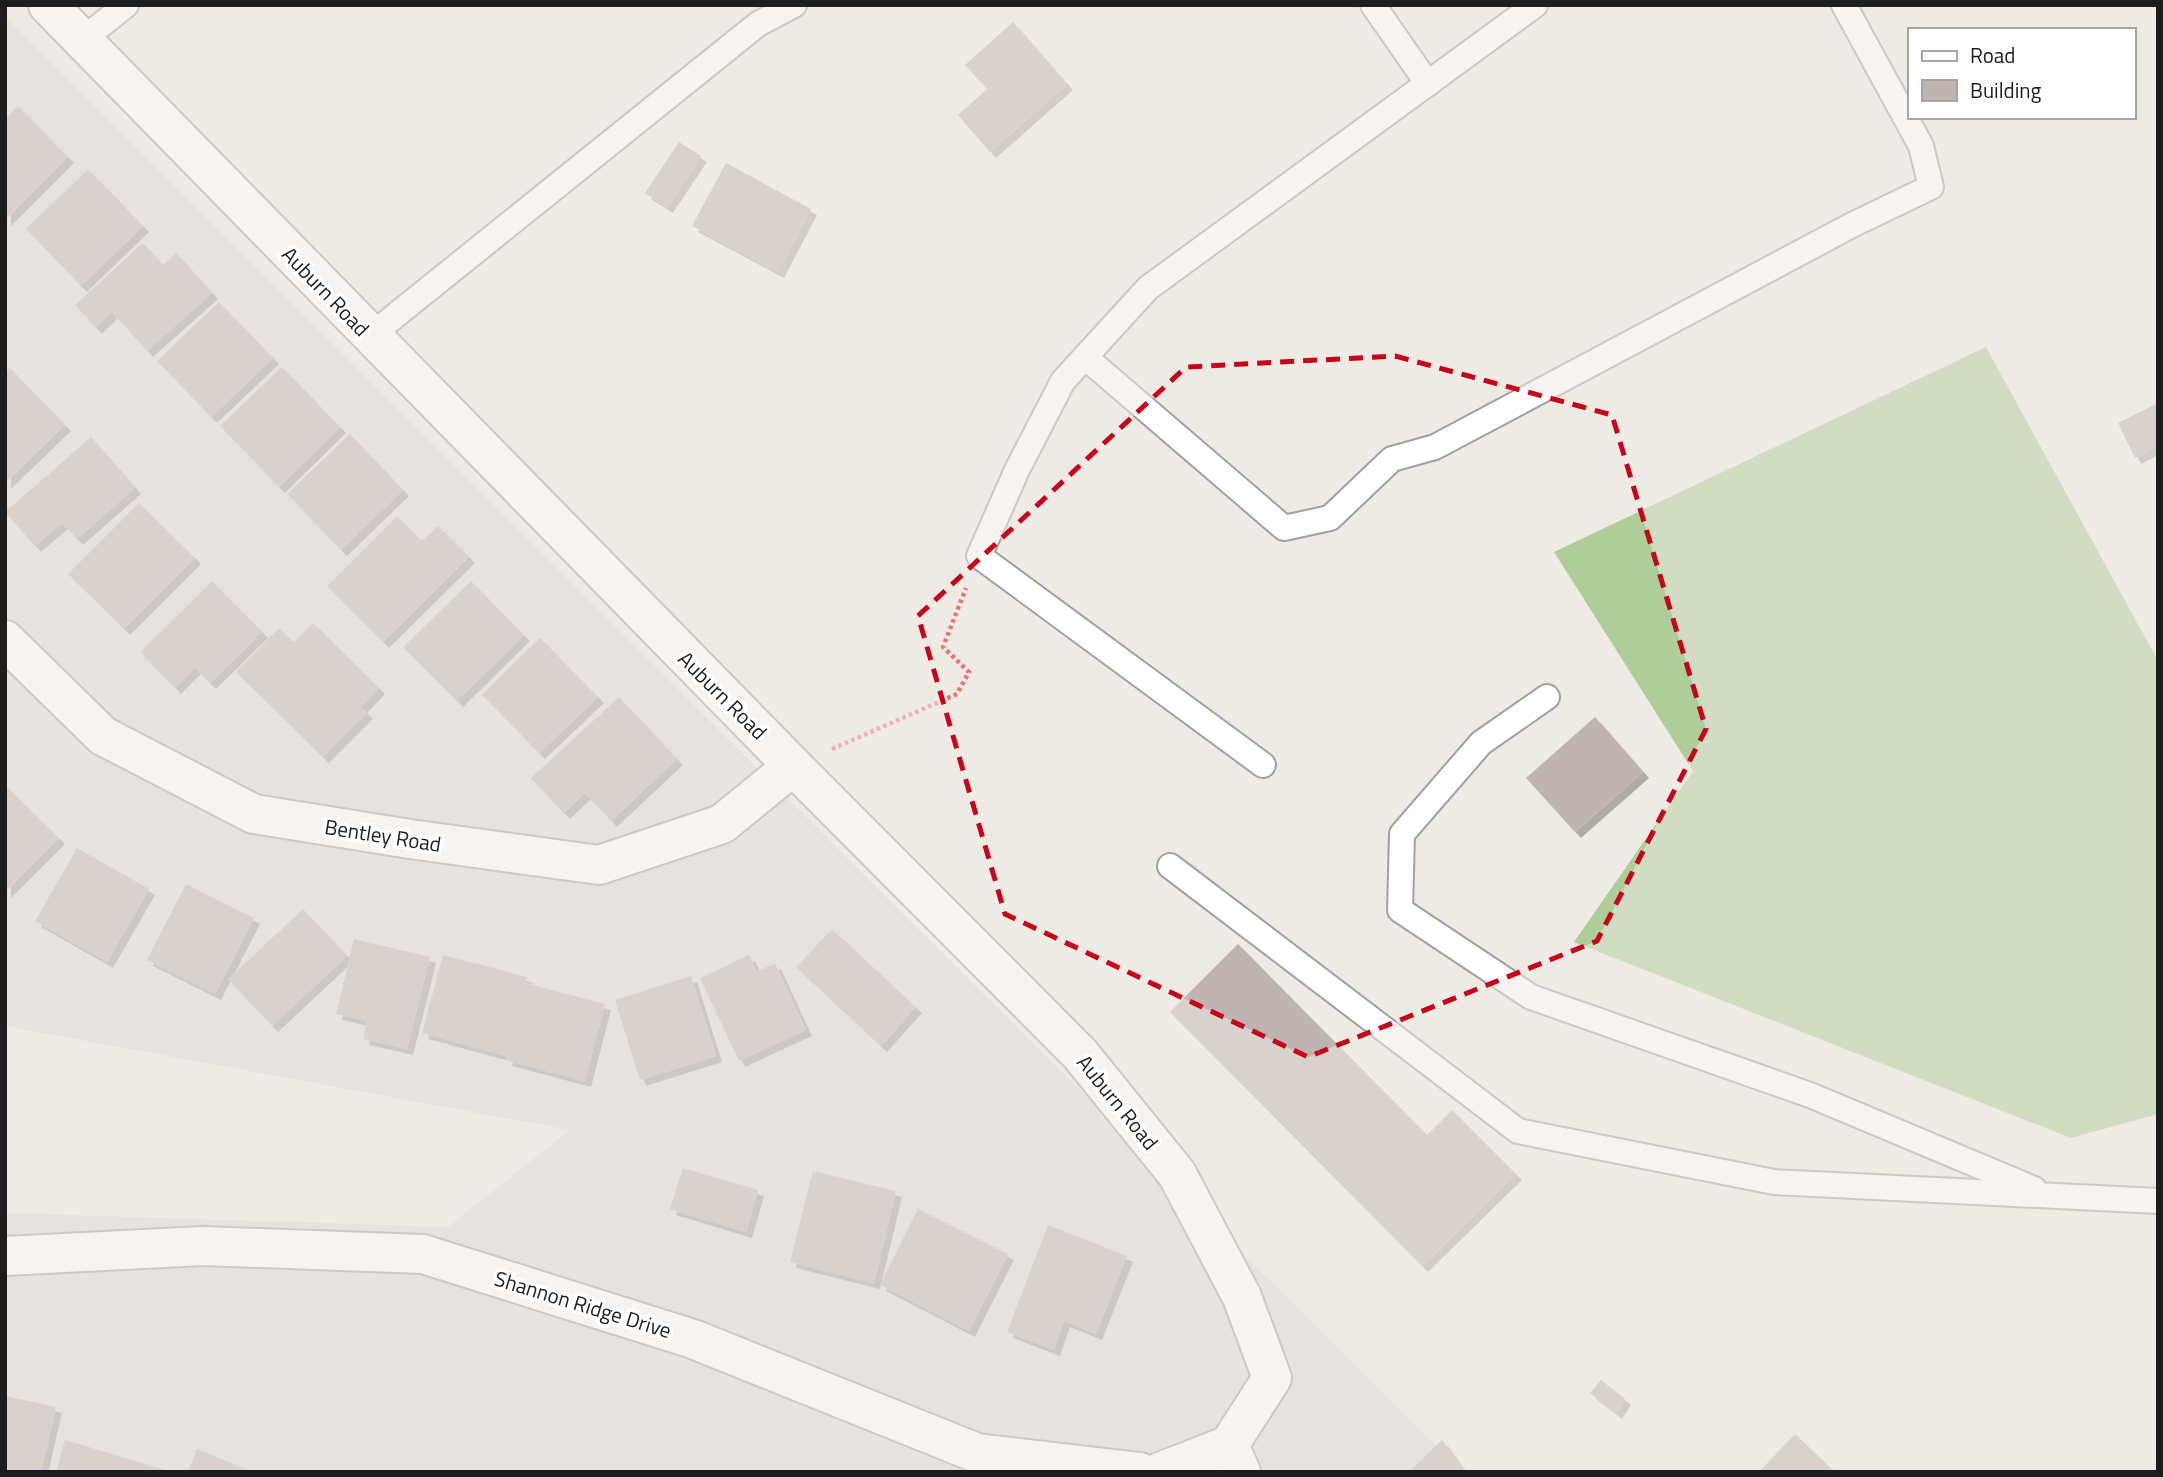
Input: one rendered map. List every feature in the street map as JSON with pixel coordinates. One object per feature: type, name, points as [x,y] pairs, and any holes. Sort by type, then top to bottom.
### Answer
[{"type":"street","name":"Auburn Road","points":[[48,5],[793,766],[1080,1054],[1177,1174],[1242,1297],[1272,1378],[1235,1459]]},
{"type":"street","name":"Bentley Road","points":[[5,639],[103,736],[114,742],[254,814],[371,833],[600,865],[722,824],[793,766]]},
{"type":"street","name":"Shannon Ridge Drive","points":[[5,1255],[203,1246],[424,1254],[693,1339],[977,1453],[1140,1472]]},
{"type":"street","points":[[1160,1472],[1235,1459]]},
{"type":"lane","points":[[82,40],[126,5]]},
{"type":"lane","points":[[370,336],[758,24],[794,5]]},
{"type":"lane","points":[[1373,5],[1428,84]]},
{"type":"lane","points":[[1263,765],[979,556],[1017,470],[1063,381],[1148,288],[1535,5]]},
{"type":"lane","points":[[1085,356],[1284,528],[1331,518],[1392,459],[1435,447],[1852,225],[1931,187],[1921,146],[1843,5]]},
{"type":"lane","points":[[1547,697],[1481,743],[1402,834],[1400,910],[1531,997],[1810,1094],[2051,1196]]},
{"type":"lane","points":[[1170,866],[1518,1131],[1774,1182],[2158,1201]]},
{"type":"path","points":[[793,766],[957,694],[969,672],[943,646],[979,556]]},
{"type":"highlighted area","points":[[1395,356],[1612,415],[1706,729],[1597,941],[1308,1057],[1005,914],[918,616],[1186,367]]},
{"type":"shaded area","points":[[5,17],[1462,1472],[5,1472],[5,1213],[448,1227],[570,1130],[5,1026]]},
{"type":"green space","points":[[1986,347],[2158,661],[2158,1114],[2071,1138],[1574,942],[1693,771],[1554,552]]},
{"type":"building","points":[[1013,22],[1067,84],[990,152],[958,115],[987,89],[965,65]]},
{"type":"building","points":[[18,106],[68,157],[5,220],[5,119]]},
{"type":"building","points":[[679,142],[701,156],[667,207],[645,193]]},
{"type":"building","points":[[726,163],[811,209],[778,272],[692,226]]},
{"type":"building","points":[[88,169],[143,226],[81,286],[26,229]]},
{"type":"building","points":[[143,243],[163,265],[176,253],[212,293],[147,351],[112,312],[96,328],[75,305]]},
{"type":"building","points":[[219,302],[273,358],[211,417],[157,361]]},
{"type":"building","points":[[282,367],[340,427],[279,487],[220,426]]},
{"type":"building","points":[[10,368],[65,425],[5,483],[5,372]]},
{"type":"building","points":[[2158,403],[2158,446],[2135,458],[2118,423]]},
{"type":"building","points":[[350,434],[403,490],[341,550],[287,494]]},
{"type":"building","points":[[91,437],[135,488],[77,539],[62,523],[35,546],[5,512]]},
{"type":"building","points":[[139,503],[195,558],[124,629],[68,574]]},
{"type":"building","points":[[397,516],[422,541],[438,526],[469,557],[383,642],[327,586]]},
{"type":"building","points":[[212,581],[262,632],[210,683],[195,668],[175,688],[140,652]]},
{"type":"building","points":[[471,581],[524,635],[457,701],[403,647]]},
{"type":"building","points":[[313,623],[379,688],[361,707],[367,713],[323,757],[236,672],[279,628],[294,642]]},
{"type":"building","points":[[540,638],[598,697],[539,753],[482,695]]},
{"type":"building","points":[[619,697],[677,759],[611,821],[585,793],[564,813],[531,778]]},
{"type":"building","points":[[1595,717],[1643,772],[1575,832],[1526,778]]},
{"type":"building","points":[[5,785],[59,838],[5,892]]},
{"type":"building","points":[[77,848],[149,889],[107,962],[35,921]]},
{"type":"building","points":[[186,884],[254,918],[215,994],[147,960]]},
{"type":"building","points":[[303,909],[347,956],[272,1026],[228,979]]},
{"type":"building","points":[[832,929],[916,1007],[881,1046],[796,967]]},
{"type":"building","points":[[354,939],[430,957],[407,1049],[363,1039],[367,1021],[336,1014]]},
{"type":"building","points":[[1238,944],[1427,1135],[1452,1110],[1516,1174],[1422,1266],[1170,1012]]},
{"type":"building","points":[[443,955],[527,977],[525,983],[605,1004],[585,1081],[506,1060],[507,1056],[422,1033]]},
{"type":"building","points":[[749,955],[757,972],[775,963],[806,1030],[739,1061],[700,978]]},
{"type":"building","points":[[691,976],[716,1056],[640,1080],[615,1000]]},
{"type":"building","points":[[683,1168],[758,1190],[746,1232],[670,1209]]},
{"type":"building","points":[[813,1171],[896,1191],[874,1283],[790,1262]]},
{"type":"building","points":[[918,1209],[1008,1254],[969,1331],[880,1285]]},
{"type":"building","points":[[1048,1225],[1127,1256],[1096,1334],[1064,1321],[1054,1350],[1007,1332]]},
{"type":"building","points":[[1601,1380],[1625,1399],[1616,1413],[1590,1393]]},
{"type":"building","points":[[5,1396],[56,1407],[41,1472],[5,1472]]},
{"type":"building","points":[[1795,1434],[1835,1472],[1759,1472]]},
{"type":"building","points":[[65,1440],[169,1471],[169,1472],[56,1472]]},
{"type":"building","points":[[1442,1440],[1465,1472],[1409,1472]]},
{"type":"building","points":[[197,1449],[253,1472],[188,1472]]}]
